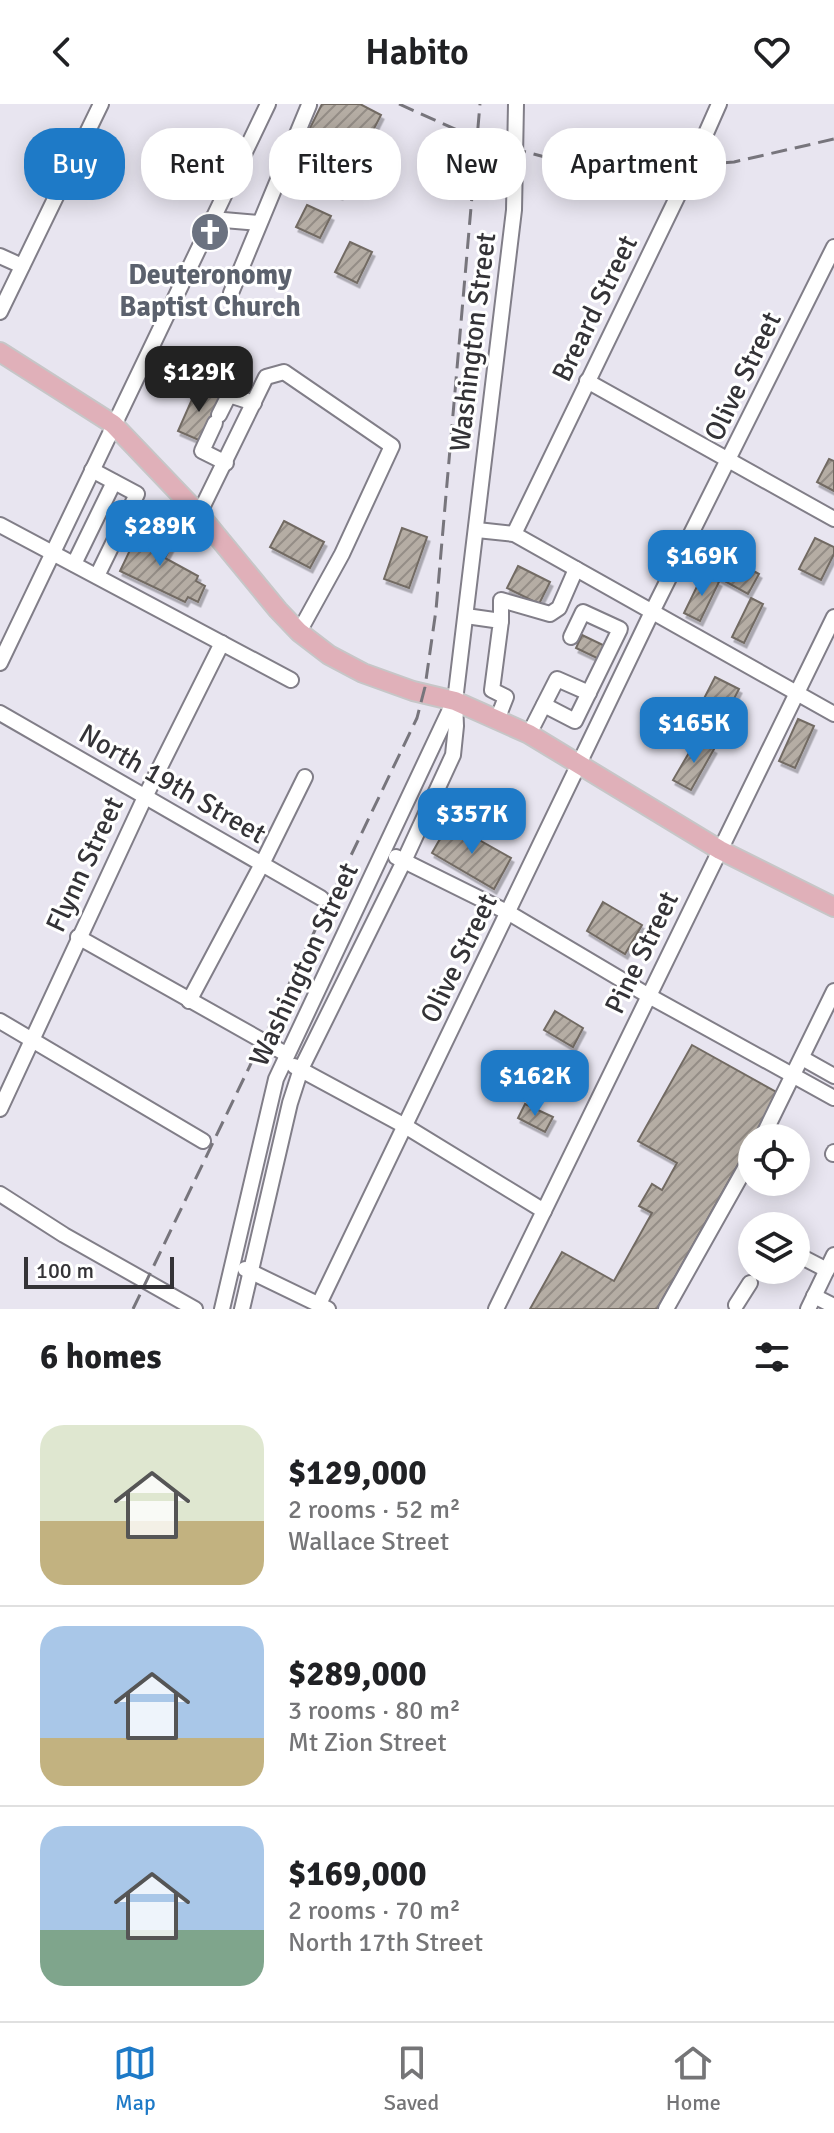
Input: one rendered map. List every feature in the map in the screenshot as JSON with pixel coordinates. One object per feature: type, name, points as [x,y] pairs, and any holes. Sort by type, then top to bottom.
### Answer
[{"type":"main road","points":[[0,352],[113,424],[199,514],[299,632],[329,655],[363,673],[413,691],[455,701],[529,734],[720,850],[834,907]]},
{"type":"street","points":[[0,312],[101,104]]},
{"type":"street","points":[[0,663],[268,104]]},
{"type":"street","name":"Washington Street","points":[[242,1309],[290,1103],[301,1069],[453,755],[455,701],[514,210],[518,104]]},
{"type":"street","name":"Breard Street","points":[[514,534],[678,197],[719,104]]},
{"type":"street","points":[[231,293],[309,105]]},
{"type":"street","points":[[212,219],[259,223]]},
{"type":"street","name":"Olive Street","points":[[324,1306],[405,1126],[652,612],[834,247]]},
{"type":"street","points":[[0,256],[22,266]]},
{"type":"street","points":[[199,514],[266,377],[284,372],[392,446],[342,554],[299,632]]},
{"type":"street","points":[[587,381],[834,519]]},
{"type":"street","points":[[226,463],[202,451],[229,395],[254,403]]},
{"type":"street","points":[[92,470],[137,494],[97,576]]},
{"type":"street","points":[[74,564],[114,482]]},
{"type":"street","points":[[0,525],[291,680]]},
{"type":"street","points":[[477,530],[514,534],[834,714]]},
{"type":"street","points":[[497,720],[506,697],[492,690],[501,600],[550,614],[559,608],[576,569]]},
{"type":"street","points":[[544,705],[575,721],[620,629],[583,612],[571,637]]},
{"type":"street","points":[[466,616],[501,621]]},
{"type":"street","name":"Pine Street","points":[[496,1309],[834,617]]},
{"type":"street","name":"Flynn Street","points":[[0,1109],[78,937],[222,643]]},
{"type":"street","points":[[597,678],[617,687]]},
{"type":"street","points":[[529,734],[557,679],[589,693]]},
{"type":"street","name":"Washington Street","points":[[222,1309],[270,1098],[284,1058],[455,701]]},
{"type":"street","name":"North 19th Street","points":[[0,713],[321,898]]},
{"type":"street","points":[[189,1001],[305,777]]},
{"type":"street","points":[[385,851],[509,913],[649,996],[834,1098]]},
{"type":"street","points":[[78,937],[301,1069],[405,1126],[544,1211]]},
{"type":"street","points":[[769,1124],[834,992]]},
{"type":"street","points":[[0,1021],[203,1141]]},
{"type":"street","points":[[802,1058],[834,1076]]},
{"type":"street","points":[[666,1309],[738,1181]]},
{"type":"street","points":[[0,1194],[64,1235],[195,1309]]},
{"type":"street","points":[[834,1255],[811,1302],[834,1306]]},
{"type":"street","points":[[810,1261],[827,1270]]},
{"type":"street","points":[[233,1265],[324,1306]]},
{"type":"street","points":[[736,1305],[749,1284]]},
{"type":"building","points":[[322,104],[360,104],[381,115],[374,128],[310,128]]},
{"type":"building","points":[[307,205],[331,216],[320,238],[296,227]]},
{"type":"building","points":[[350,242],[372,252],[357,283],[335,272]]},
{"type":"building","points":[[197,388],[220,398],[201,441],[178,431]]},
{"type":"building","points":[[829,459],[834,461],[834,491],[817,482]]},
{"type":"building","points":[[284,521],[324,542],[310,568],[270,547]]},
{"type":"building","points":[[141,527],[173,543],[165,558],[198,576],[196,581],[205,586],[198,602],[188,597],[185,602],[120,571]]},
{"type":"building","points":[[402,528],[427,537],[409,588],[384,579]]},
{"type":"building","points":[[815,538],[834,547],[834,554],[821,580],[799,569]]},
{"type":"building","points":[[712,548],[759,574],[748,594],[701,568]]},
{"type":"building","points":[[518,566],[550,582],[539,604],[507,588]]},
{"type":"building","points":[[703,574],[719,582],[700,621],[684,613]]},
{"type":"building","points":[[751,598],[763,604],[744,643],[732,637]]},
{"type":"building","points":[[582,635],[605,646],[599,659],[576,648]]},
{"type":"building","points":[[715,677],[739,689],[719,728],[695,716]]},
{"type":"building","points":[[798,719],[814,726],[795,768],[779,761]]},
{"type":"building","points":[[697,739],[714,749],[691,790],[673,780]]},
{"type":"building","points":[[449,823],[511,858],[494,889],[432,853]]},
{"type":"building","points":[[603,902],[642,925],[625,954],[587,931]]},
{"type":"building","points":[[555,1011],[583,1028],[573,1047],[544,1030]]},
{"type":"building","points":[[692,1045],[778,1093],[761,1124],[738,1124],[738,1164],[657,1309],[530,1309],[562,1252],[614,1281],[652,1213],[639,1206],[652,1184],[662,1190],[677,1163],[638,1141]]},
{"type":"building","points":[[525,1104],[553,1117],[545,1132],[518,1118]]},
{"type":"railway","points":[[399,104],[477,139],[545,157],[643,168],[734,162],[834,139]]},
{"type":"railway","points":[[133,1309],[417,718],[425,687],[436,610],[480,104]]},
{"type":"place","name":"Deuteronomy Baptist Church","points":[[210,232]]}]
